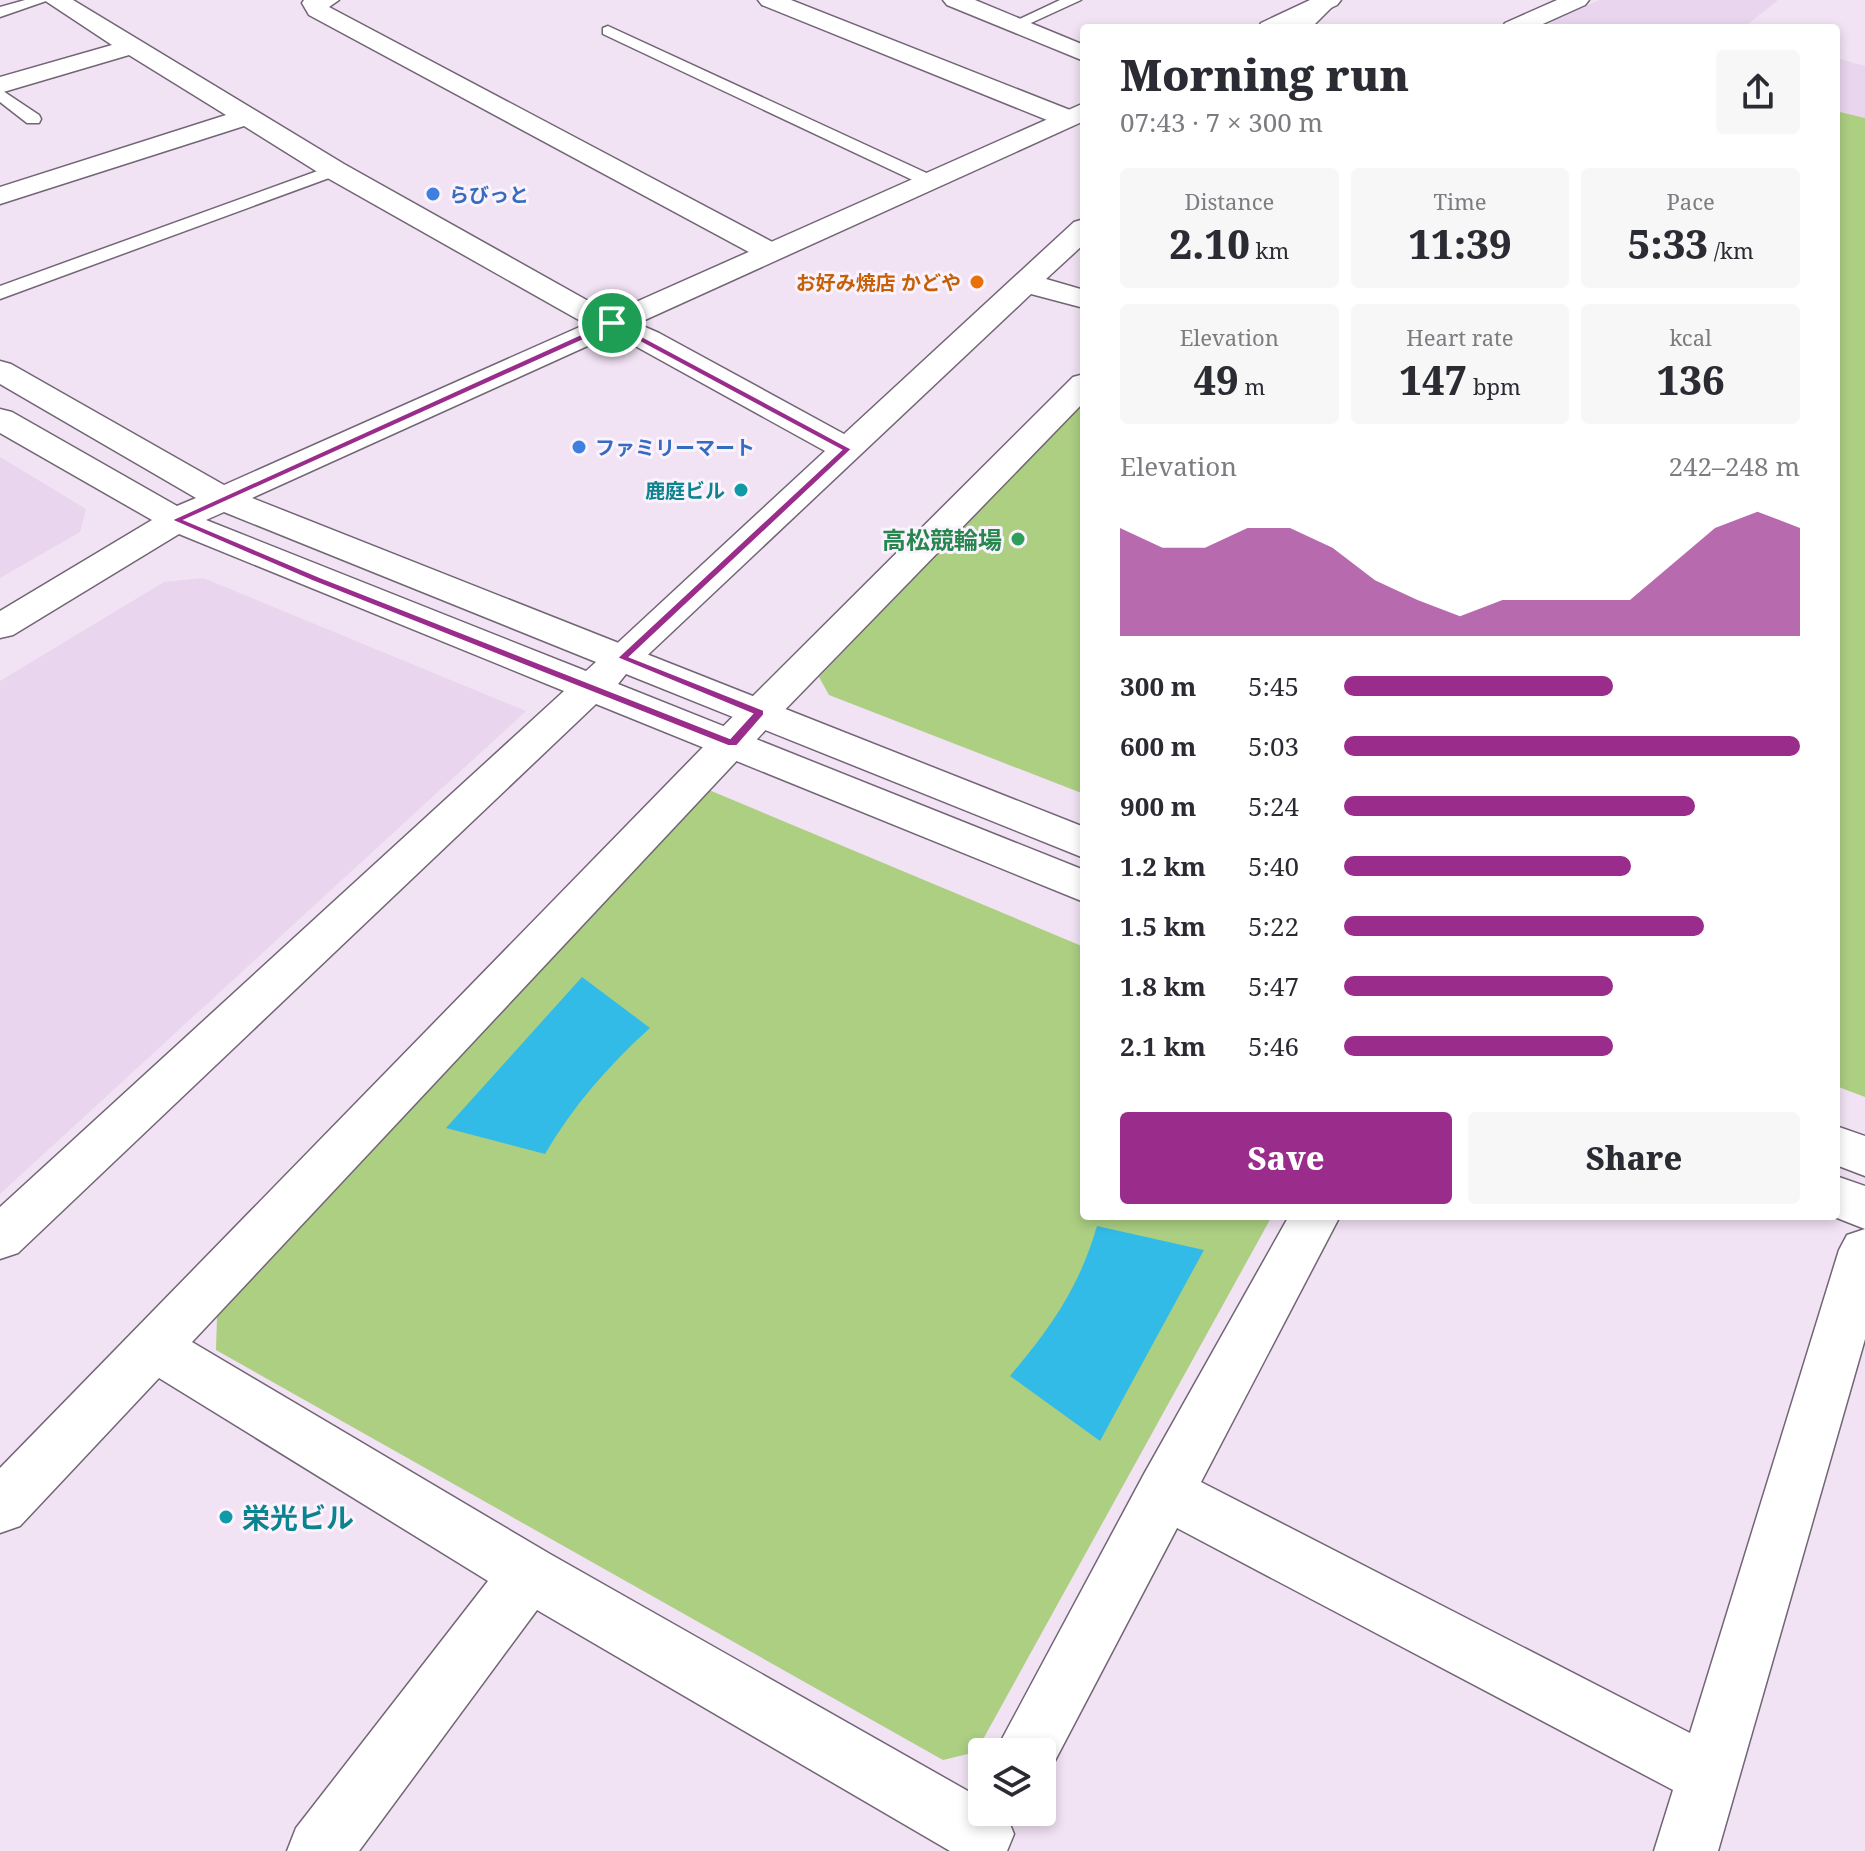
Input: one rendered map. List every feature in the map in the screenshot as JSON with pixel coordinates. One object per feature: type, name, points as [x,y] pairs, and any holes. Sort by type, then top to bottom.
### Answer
[{"type":"street","points":[[56,0],[334,170],[588,313],[847,449]]},
{"type":"street","points":[[327,0],[314,3],[317,10],[770,252]]},
{"type":"street","points":[[770,0],[1075,114]]},
{"type":"street","points":[[955,0],[1080,52]]},
{"type":"street","points":[[1523,24],[1577,0]]},
{"type":"street","points":[[1278,24],[1325,2]]},
{"type":"street","points":[[1301,24],[1325,2]]},
{"type":"street","points":[[0,85],[131,47]]},
{"type":"street","points":[[0,627],[122,556],[176,520],[1075,114]]},
{"type":"street","points":[[0,196],[246,117]]},
{"type":"street","points":[[0,1238],[1080,232]]},
{"type":"street","points":[[1025,283],[1080,298]]},
{"type":"street","points":[[0,371],[223,499],[607,673],[746,728],[1080,842]]},
{"type":"street","points":[[0,1507],[746,728],[1080,388]]},
{"type":"street","points":[[0,419],[176,520],[316,579],[607,673]]},
{"type":"street","points":[[746,728],[1080,885]]},
{"type":"street","points":[[1840,1147],[1865,1156]]},
{"type":"street","points":[[1840,1198],[1865,1208]]},
{"type":"street","points":[[1033,1738],[1313,1220]]},
{"type":"street","points":[[1686,1851],[1865,1250]]},
{"type":"street","points":[[154,1347],[529,1574],[983,1832]]},
{"type":"street","points":[[1164,1492],[1708,1775]]},
{"type":"street","points":[[319,1851],[529,1574]]},
{"type":"lane","points":[[0,12],[41,0]]},
{"type":"lane","points":[[1015,25],[1073,0]]},
{"type":"lane","points":[[608,31],[927,180]]},
{"type":"lane","points":[[0,94],[33,119]]},
{"type":"lane","points":[[0,293],[334,170]]},
{"type":"shaded area","points":[[1600,0],[1778,0],[1748,24],[1542,24]]},
{"type":"shaded area","points":[[1840,59],[1865,66],[1865,118],[1840,112]]},
{"type":"shaded area","points":[[0,457],[86,509],[80,532],[0,578]]},
{"type":"shaded area","points":[[203,578],[526,711],[0,1194],[0,681],[164,582]]},
{"type":"green space","points":[[1840,112],[1865,118],[1865,1097],[1840,1088]]},
{"type":"green space","name":"高松競輪場","points":[[1080,405],[1080,792],[829,695],[819,677]]},
{"type":"green space","points":[[709,790],[1080,945],[1080,1220],[1270,1220],[984,1738],[968,1738],[968,1754],[943,1760],[216,1350],[217,1317]]},
{"type":"water","points":[[582,977],[650,1028],[592,1087],[545,1154],[446,1128]]},
{"type":"water","points":[[1097,1226],[1204,1250],[1100,1441],[1010,1376],[1062,1306],[1082,1269]]},
{"type":"place","name":"らびっと","points":[[433,194]]},
{"type":"place","name":"お好み焼店 かどや","points":[[977,282]]},
{"type":"place","name":"ファミリーマート","points":[[579,447]]},
{"type":"place","name":"鹿庭ビル","points":[[741,490]]},
{"type":"place","name":"高松競輪場","points":[[1018,539]]},
{"type":"place","name":"栄光ビル","points":[[226,1517]]},
{"type":"route","points":[[612,323],[847,449],[623,658],[760,712],[732,743],[316,579],[176,520],[612,323]]}]
